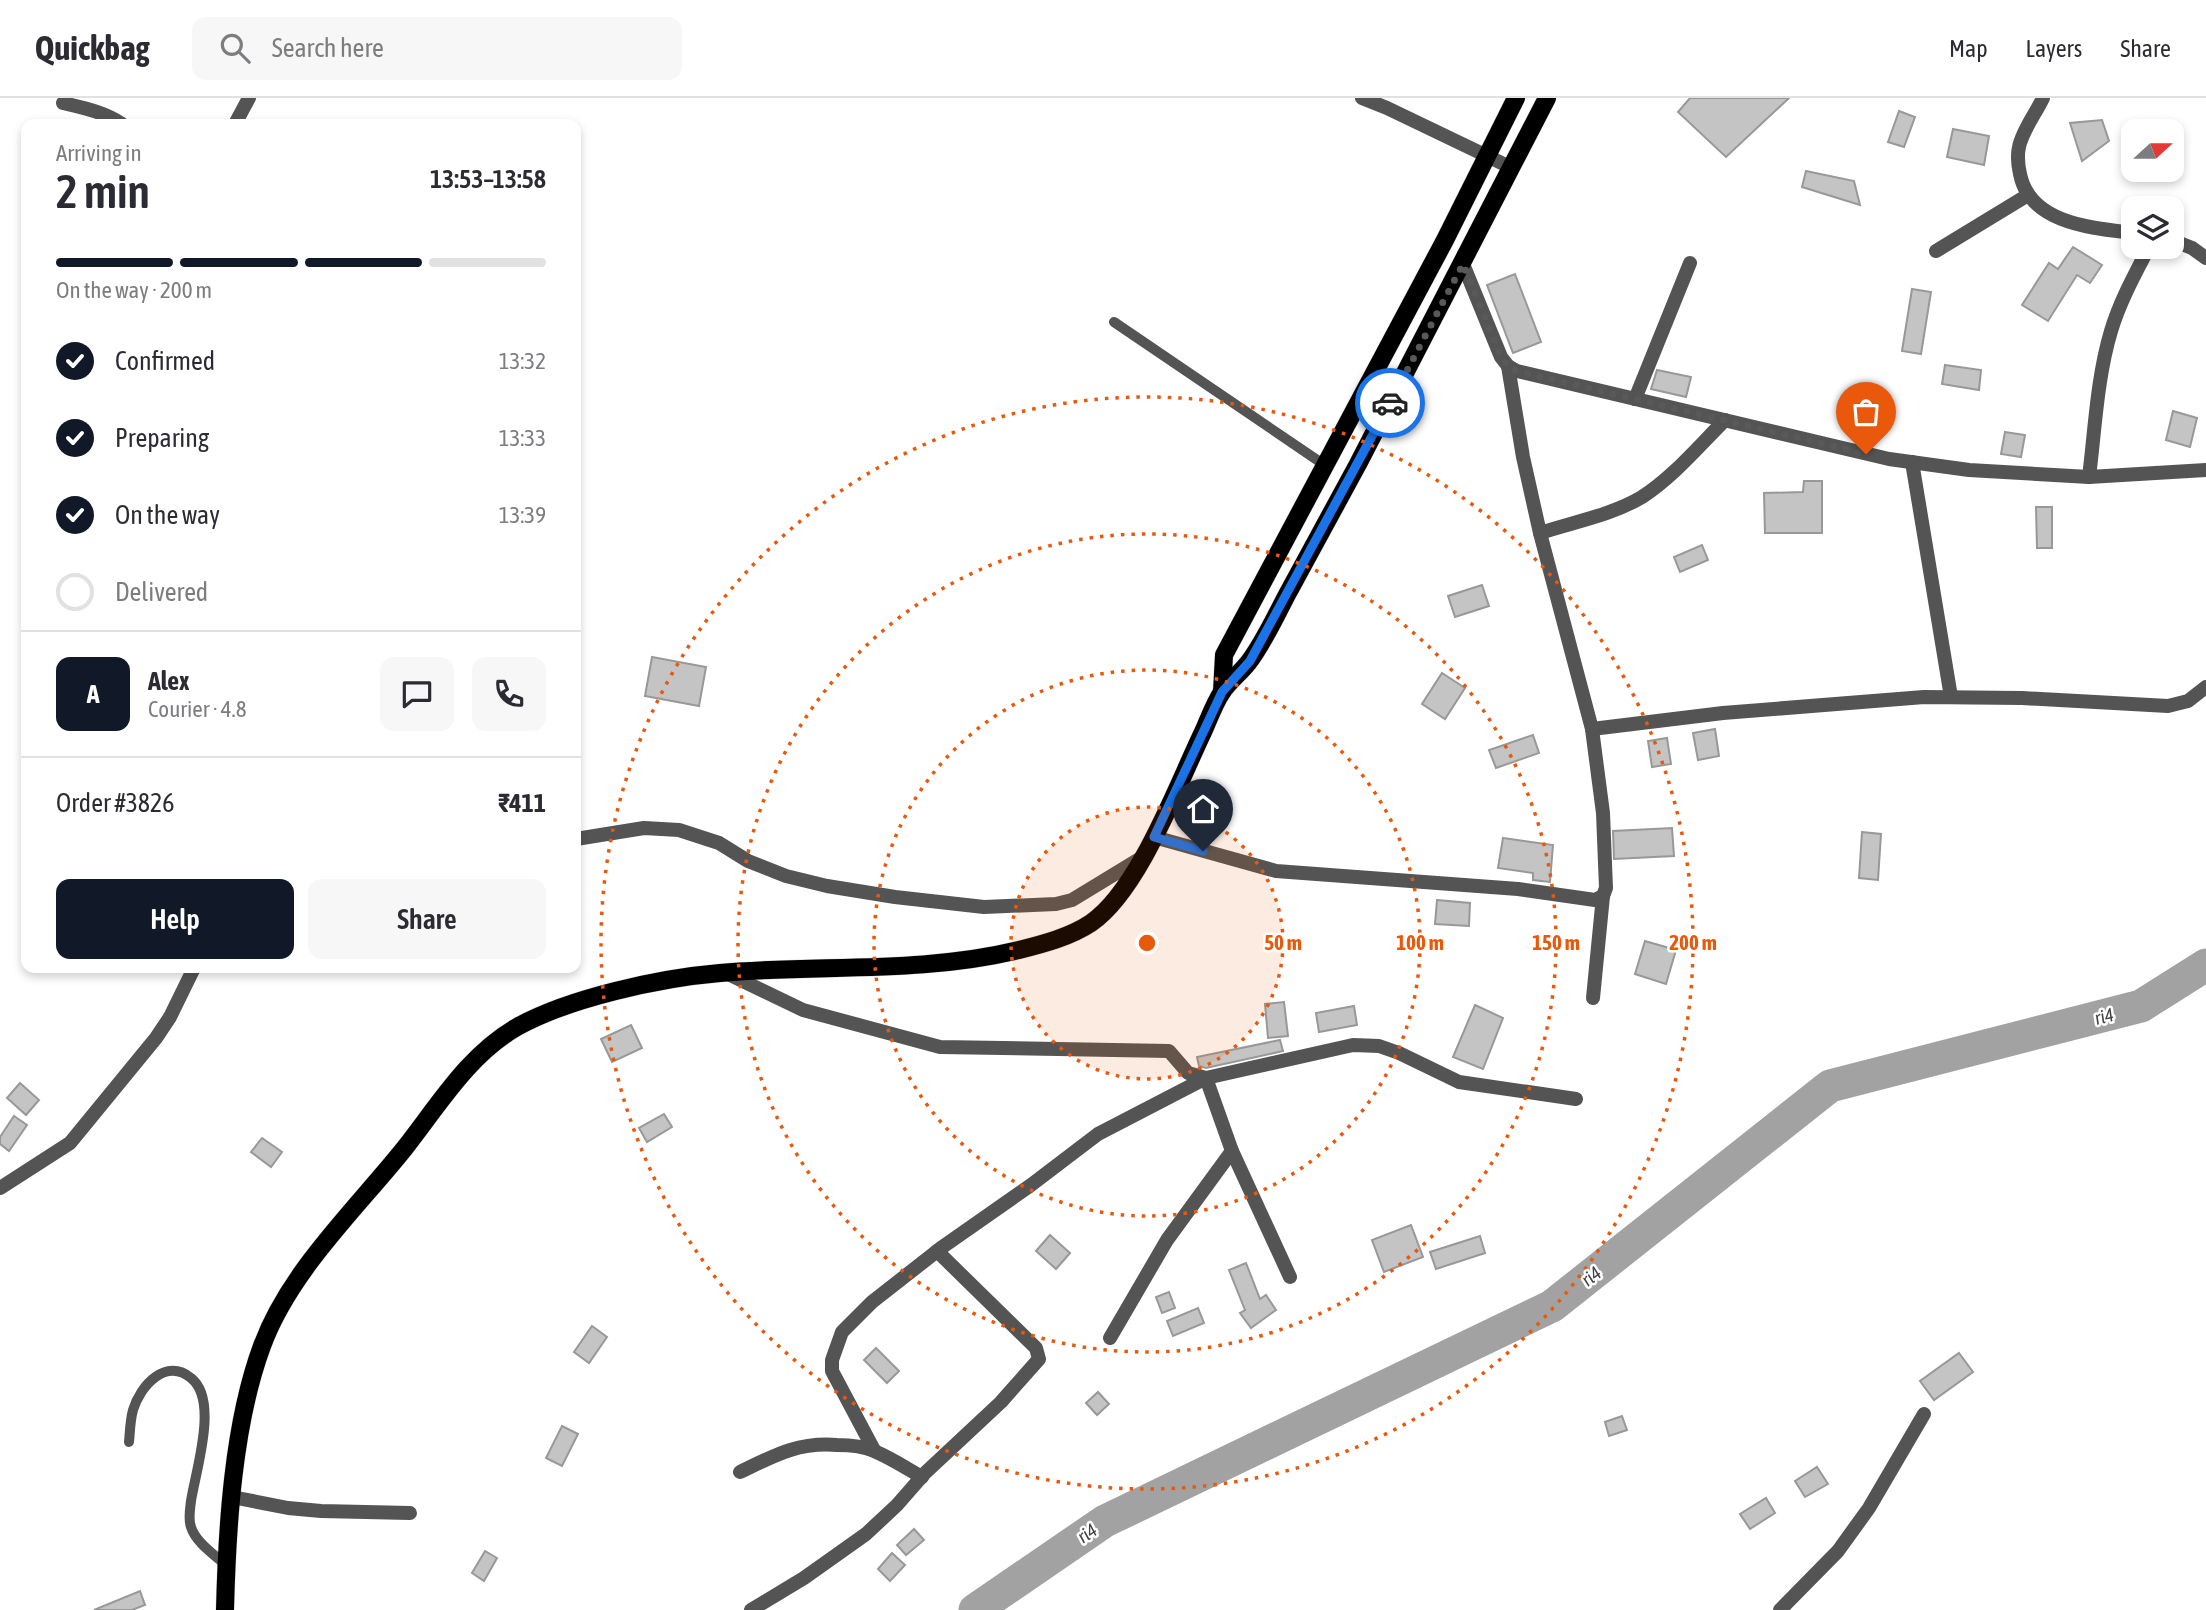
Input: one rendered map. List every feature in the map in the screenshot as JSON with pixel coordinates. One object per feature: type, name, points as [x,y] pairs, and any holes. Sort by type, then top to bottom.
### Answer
[{"type":"main road","points":[[1222,692],[1224,655],[1326,466],[1516,98]]},
{"type":"main road","points":[[225,1610],[232,1497],[241,1431],[262,1345],[275,1315],[325,1243],[486,1048],[513,1029],[543,1014],[620,991],[683,977],[724,972],[905,967],[995,956],[1063,937],[1091,923],[1108,907],[1126,884],[1154,837],[1222,692],[1250,661],[1463,264],[1547,98]]},
{"type":"street","points":[[238,119],[249,98]]},
{"type":"street","points":[[1362,98],[1511,168]]},
{"type":"street","points":[[2043,98],[2019,144],[2017,162],[2021,181],[2028,195],[2054,217],[2091,228],[2121,232]]},
{"type":"street","points":[[63,103],[114,119]]},
{"type":"street","points":[[1936,251],[2028,195]]},
{"type":"street","points":[[2184,245],[2206,258]]},
{"type":"street","points":[[2089,478],[2103,369],[2111,332],[2123,299],[2144,259]]},
{"type":"street","points":[[1635,399],[1690,262]]},
{"type":"street","points":[[1463,264],[1501,357],[1508,366],[1517,371],[1889,459],[1969,470],[2089,478],[2206,470]]},
{"type":"street","points":[[1508,366],[1523,457],[1540,533],[1592,729],[1603,813],[1606,888],[1592,998]]},
{"type":"street","points":[[1540,533],[1616,509],[1640,498],[1672,473],[1725,420]]},
{"type":"street","points":[[1912,462],[1951,697]]},
{"type":"street","points":[[1592,729],[1736,712],[1924,697],[2022,698],[2168,706],[2188,701],[2206,687]]},
{"type":"street","points":[[581,838],[644,828],[680,830],[719,843],[748,861],[786,876],[895,897],[984,907],[1055,904],[1072,900],[1142,857]]},
{"type":"street","points":[[1154,837],[1276,871],[1518,889],[1595,900],[1603,896]]},
{"type":"street","points":[[724,972],[803,1010],[940,1047],[1169,1051],[1188,1073],[1206,1078]]},
{"type":"street","points":[[0,1188],[70,1143],[156,1038],[170,1017],[192,973]]},
{"type":"street","points":[[874,1450],[832,1371],[836,1345],[842,1332],[854,1318],[937,1251],[1098,1134],[1206,1078],[1353,1045],[1379,1046],[1459,1082],[1576,1099]]},
{"type":"street","points":[[1206,1078],[1232,1151],[1290,1277]]},
{"type":"street","points":[[1110,1338],[1167,1240],[1232,1151]]},
{"type":"street","points":[[751,1610],[804,1578],[866,1534],[1001,1402],[1039,1359],[1036,1348],[937,1251]]},
{"type":"street","points":[[1780,1610],[1838,1551],[1869,1508],[1924,1414]]},
{"type":"street","points":[[740,1472],[783,1451],[824,1444],[874,1450],[922,1477]]},
{"type":"street","points":[[232,1497],[288,1508],[321,1511],[410,1513]]},
{"type":"lane","points":[[1114,322],[1326,466]]},
{"type":"lane","points":[[128,1442],[136,1402],[153,1379],[163,1371],[173,1369],[187,1374],[197,1382],[203,1393],[204,1424],[189,1520],[195,1536],[227,1566]]},
{"type":"building","points":[[1690,98],[1789,98],[1726,157],[1678,112]]},
{"type":"building","points":[[1899,111],[1915,117],[1904,147],[1888,142]]},
{"type":"building","points":[[2102,120],[2109,141],[2082,161],[2070,123]]},
{"type":"building","points":[[1953,129],[1989,136],[1984,165],[1947,157]]},
{"type":"building","points":[[1806,171],[1854,181],[1860,205],[1802,187]]},
{"type":"building","points":[[2073,247],[2102,265],[2090,283],[2077,275],[2048,321],[2022,305],[2049,263],[2058,269]]},
{"type":"building","points":[[1515,274],[1541,342],[1513,353],[1487,285]]},
{"type":"building","points":[[1912,289],[1931,292],[1921,354],[1902,351]]},
{"type":"building","points":[[1945,365],[1981,370],[1979,390],[1942,384]]},
{"type":"building","points":[[1657,370],[1691,377],[1686,397],[1651,389]]},
{"type":"building","points":[[2173,411],[2197,418],[2190,447],[2166,440]]},
{"type":"building","points":[[2005,432],[2025,435],[2021,457],[2001,454]]},
{"type":"building","points":[[1804,481],[1822,481],[1822,533],[1765,533],[1764,493],[1803,492]]},
{"type":"building","points":[[2036,507],[2052,507],[2052,548],[2037,548]]},
{"type":"building","points":[[1702,545],[1708,560],[1680,572],[1674,557]]},
{"type":"building","points":[[1482,585],[1489,606],[1455,617],[1448,596]]},
{"type":"building","points":[[652,657],[706,667],[699,706],[645,696]]},
{"type":"building","points":[[1442,673],[1465,688],[1445,719],[1422,704]]},
{"type":"building","points":[[1715,729],[1719,756],[1698,760],[1693,733]]},
{"type":"building","points":[[1533,735],[1539,753],[1496,768],[1489,750]]},
{"type":"building","points":[[1667,738],[1671,764],[1652,767],[1648,741]]},
{"type":"building","points":[[1672,828],[1674,856],[1614,859],[1613,831]]},
{"type":"building","points":[[1862,832],[1881,834],[1878,880],[1859,878]]},
{"type":"building","points":[[1503,838],[1553,845],[1550,882],[1533,880],[1533,873],[1498,868]]},
{"type":"building","points":[[1437,900],[1470,903],[1469,926],[1435,924]]},
{"type":"building","points":[[1645,941],[1676,950],[1666,984],[1635,974]]},
{"type":"building","points":[[1284,1002],[1288,1036],[1268,1038],[1265,1004]]},
{"type":"building","points":[[1475,1005],[1503,1018],[1483,1069],[1453,1057]]},
{"type":"building","points":[[1354,1006],[1357,1025],[1319,1032],[1316,1013]]},
{"type":"building","points":[[631,1025],[642,1048],[612,1062],[601,1039]]},
{"type":"building","points":[[1280,1040],[1283,1051],[1206,1068],[1199,1066],[1197,1057]]},
{"type":"building","points":[[20,1083],[39,1100],[26,1115],[7,1098]]},
{"type":"building","points":[[664,1114],[672,1127],[647,1142],[639,1128]]},
{"type":"building","points":[[14,1116],[27,1125],[9,1151],[0,1144],[0,1137]]},
{"type":"building","points":[[262,1138],[282,1152],[271,1167],[251,1152]]},
{"type":"building","points":[[1411,1225],[1423,1257],[1384,1272],[1372,1240]]},
{"type":"building","points":[[1050,1235],[1070,1253],[1056,1269],[1036,1251]]},
{"type":"building","points":[[1480,1236],[1485,1253],[1436,1269],[1430,1252]]},
{"type":"building","points":[[1246,1263],[1260,1299],[1266,1295],[1276,1310],[1251,1328],[1240,1313],[1245,1310],[1229,1270]]},
{"type":"building","points":[[1169,1292],[1175,1308],[1162,1313],[1156,1297]]},
{"type":"building","points":[[1198,1308],[1204,1323],[1173,1336],[1167,1321]]},
{"type":"building","points":[[592,1326],[607,1337],[589,1363],[574,1352]]},
{"type":"building","points":[[876,1348],[899,1371],[887,1383],[864,1360]]},
{"type":"building","points":[[1959,1353],[1973,1372],[1934,1400],[1920,1381]]},
{"type":"building","points":[[1098,1392],[1109,1404],[1097,1415],[1086,1403]]},
{"type":"building","points":[[1622,1416],[1627,1430],[1609,1436],[1605,1422]]},
{"type":"building","points":[[562,1426],[578,1434],[562,1466],[546,1458]]},
{"type":"building","points":[[1817,1467],[1828,1484],[1805,1497],[1795,1481]]},
{"type":"building","points":[[1766,1498],[1775,1513],[1750,1529],[1740,1514]]},
{"type":"building","points":[[914,1529],[924,1540],[906,1555],[897,1545]]},
{"type":"building","points":[[485,1551],[497,1558],[484,1581],[472,1573]]},
{"type":"building","points":[[892,1553],[905,1565],[890,1581],[878,1569]]},
{"type":"building","points":[[140,1591],[145,1605],[132,1610],[94,1610]]},
{"type":"waterway","name":"ri4","points":[[975,1610],[1105,1521],[1552,1306],[1830,1086],[2141,1006],[2206,965]]},
{"type":"way so far","points":[[1390,403],[1463,264],[1501,357],[1508,366],[1517,371],[1866,454]]},
{"type":"route","points":[[1203,851],[1154,837],[1222,692],[1250,661],[1390,403]]}]
